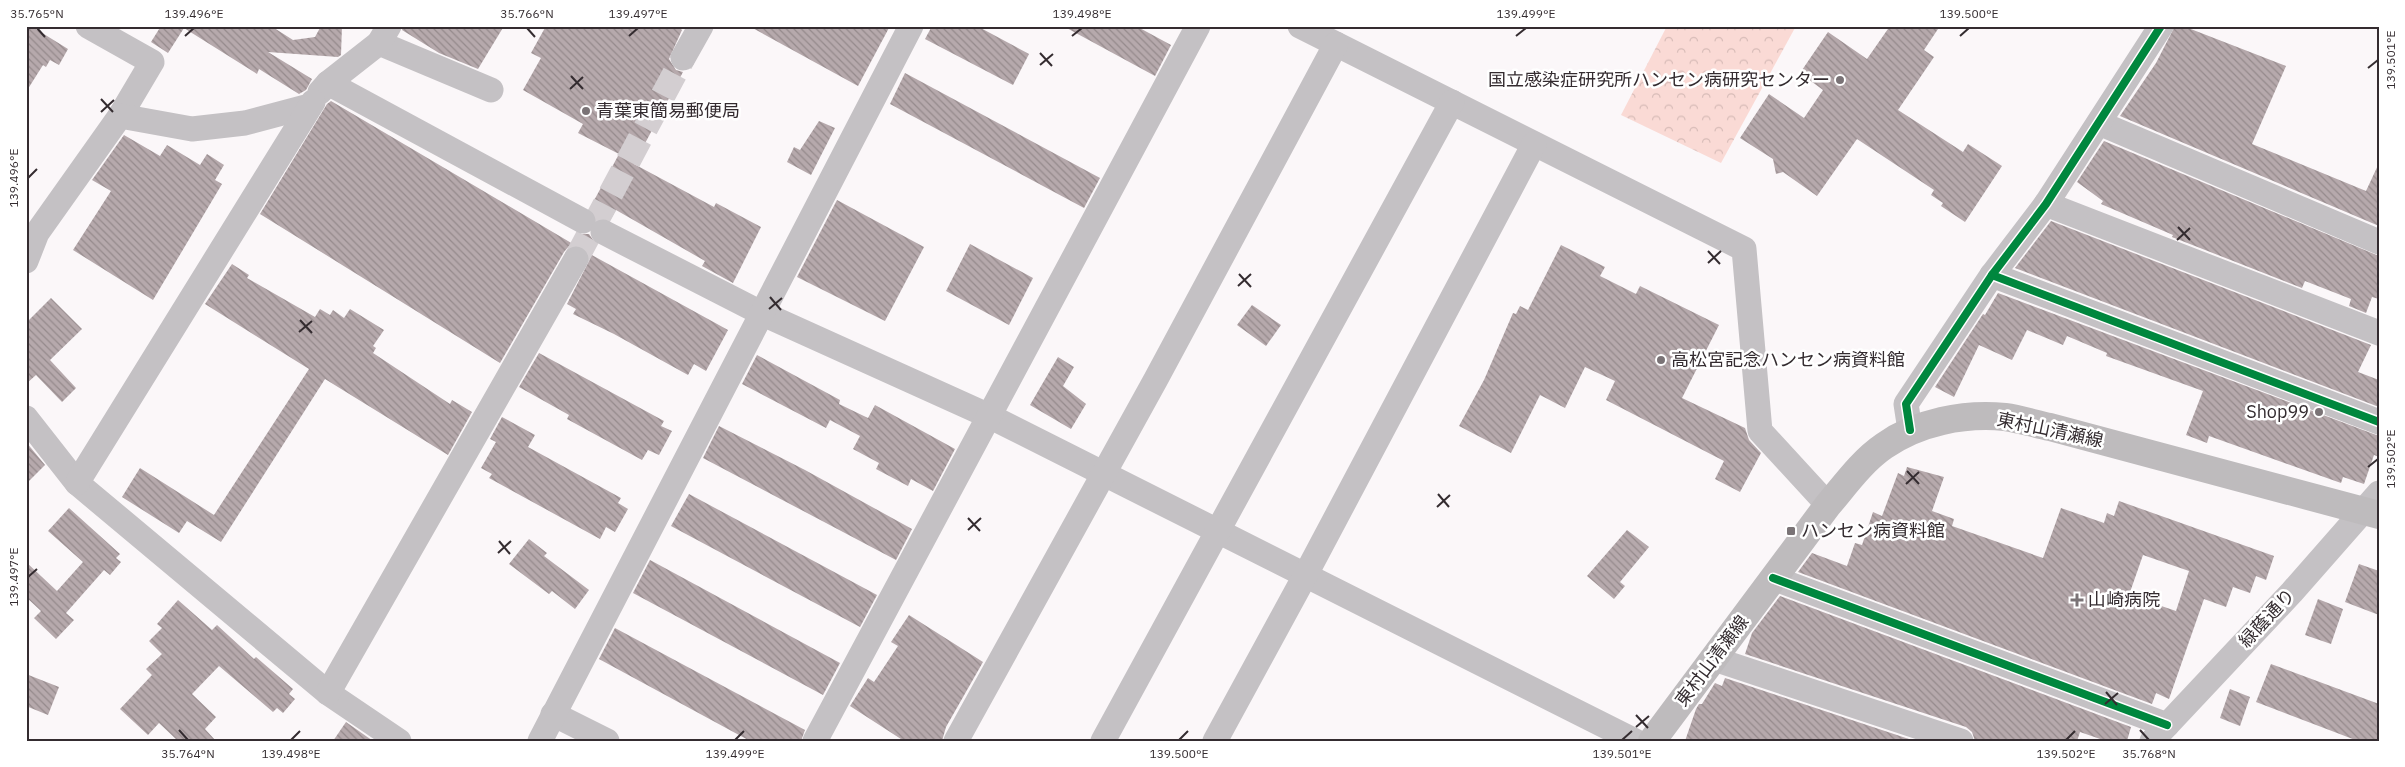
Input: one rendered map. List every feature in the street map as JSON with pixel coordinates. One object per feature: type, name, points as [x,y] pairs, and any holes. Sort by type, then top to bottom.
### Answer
[{"type":"main road","name":"東村山清瀬線","points":[[1652,741],[1828,505],[1856,472],[1883,446],[1910,430],[1954,418],[2005,417],[2374,506]]},
{"type":"street","points":[[26,261],[31,230],[120,116],[152,62],[88,26]]},
{"type":"street","points":[[682,58],[701,26]]},
{"type":"street","points":[[540,741],[911,26]]},
{"type":"street","points":[[815,741],[1198,26]]},
{"type":"street","points":[[1300,26],[1744,249],[1760,431],[1828,505]]},
{"type":"street","points":[[1910,430],[1906,404],[1992,275],[2046,204],[2161,26]]},
{"type":"street","points":[[77,483],[317,96],[384,35],[491,90]]},
{"type":"street","points":[[956,741],[1156,379],[1336,44]]},
{"type":"street","points":[[120,116],[192,129],[245,124],[317,96],[593,227],[761,313],[989,416],[1635,741]]},
{"type":"street","points":[[1103,741],[1216,530],[1452,102]]},
{"type":"street","points":[[2099,123],[2379,242]]},
{"type":"street","points":[[1214,741],[1306,574],[1534,144]]},
{"type":"street","points":[[2046,204],[2379,333]]},
{"type":"street","points":[[328,693],[576,258]]},
{"type":"street","points":[[1992,275],[2379,422]]},
{"type":"street","points":[[26,418],[77,483],[328,693],[399,741]]},
{"type":"street","name":"緑蔭通り","points":[[2159,733],[2374,506]]},
{"type":"street","points":[[1774,578],[2159,733]]},
{"type":"street","points":[[1714,659],[1961,741]]},
{"type":"street","points":[[553,714],[607,741]]},
{"type":"green space","points":[[1667,26],[1796,26],[1721,163],[1621,115]]},
{"type":"building","points":[[26,26],[31,26],[68,49],[59,65],[50,60],[46,67],[43,65],[26,92]]},
{"type":"building","points":[[161,26],[271,26],[293,40],[315,37],[321,26],[342,26],[341,55],[338,57],[268,52],[312,79],[306,90],[299,94],[259,69],[257,74],[184,28],[168,53],[151,42]]},
{"type":"building","points":[[403,26],[504,26],[478,69],[439,53],[402,30]]},
{"type":"building","points":[[546,26],[677,26],[682,30],[669,59],[676,70],[683,72],[634,164],[714,207],[716,203],[761,227],[733,283],[702,266],[705,261],[616,210],[610,220],[597,219],[590,208],[619,154],[578,133],[583,124],[523,90],[541,58],[531,53]]},
{"type":"building","points":[[749,26],[890,26],[858,86]]},
{"type":"building","points":[[932,26],[977,26],[1029,54],[1013,85],[925,39]]},
{"type":"building","points":[[1063,26],[1136,26],[1171,45],[1155,76]]},
{"type":"building","points":[[1890,26],[1940,26],[1924,50],[1934,57],[1898,110],[1963,152],[1968,144],[2002,166],[1965,222],[1941,206],[1943,203],[1931,195],[1934,190],[1857,139],[1817,196],[1783,172],[1776,174],[1773,159],[1740,138],[1769,94],[1804,118],[1823,90],[1800,73],[1828,32],[1867,59]]},
{"type":"building","points":[[2175,26],[2183,26],[2286,66],[2252,144],[2366,191],[2379,163],[2379,226],[2120,116],[2156,63]]},
{"type":"building","points":[[905,73],[1100,178],[1084,208],[890,104]]},
{"type":"building","points":[[331,101],[573,244],[578,234],[589,234],[596,244],[590,254],[728,330],[706,371],[694,364],[688,375],[614,334],[573,314],[576,309],[567,304],[590,259],[589,252],[583,246],[569,246],[564,252],[500,363],[260,214],[327,104]]},
{"type":"building","points":[[819,121],[835,128],[811,175],[787,162],[794,147],[800,150]]},
{"type":"building","points":[[124,135],[160,156],[167,145],[200,165],[207,154],[224,165],[215,180],[222,184],[153,300],[73,250],[111,191],[92,180]]},
{"type":"building","points":[[2104,141],[2379,256],[2379,299],[2372,297],[2366,313],[2349,306],[2351,299],[2305,281],[2302,288],[2172,237],[2173,235],[2101,204],[2103,201],[2077,182]]},
{"type":"building","points":[[837,200],[924,247],[885,321],[797,277]]},
{"type":"building","points":[[2051,221],[2371,345],[2358,372],[2379,380],[2379,407],[2015,268]]},
{"type":"building","points":[[970,244],[1033,278],[1009,325],[946,291]]},
{"type":"building","points":[[1561,245],[1605,267],[1600,276],[1636,294],[1640,286],[1719,325],[1682,398],[1745,428],[1749,440],[1761,453],[1740,492],[1715,479],[1724,461],[1606,400],[1615,381],[1585,367],[1565,408],[1540,395],[1511,453],[1459,426],[1484,380],[1513,313],[1516,314],[1520,306],[1528,310]]},
{"type":"building","points":[[232,264],[249,275],[247,278],[315,317],[320,309],[330,315],[333,310],[344,318],[350,309],[384,330],[373,346],[376,348],[373,353],[450,404],[452,400],[472,412],[448,455],[325,379],[221,542],[187,521],[179,533],[122,497],[140,468],[214,515],[309,369],[205,304]]},
{"type":"building","points":[[1998,293],[2379,436],[2379,457],[2374,455],[2364,484],[2343,477],[2341,483],[2209,436],[2207,443],[2186,435],[2203,391],[2106,356],[2107,353],[2067,336],[2063,345],[2027,330],[2012,360],[1979,345],[1954,397],[1935,387]]},
{"type":"building","points":[[51,298],[82,329],[50,360],[76,388],[62,402],[36,375],[26,384],[26,323]]},
{"type":"building","points":[[1252,305],[1281,325],[1266,346],[1237,325]]},
{"type":"building","points":[[539,353],[664,421],[661,426],[672,431],[659,455],[648,450],[642,460],[567,419],[569,415],[519,387]]},
{"type":"building","points":[[757,355],[840,400],[839,404],[868,418],[875,405],[955,449],[933,491],[911,479],[908,486],[876,469],[879,463],[853,449],[860,436],[830,420],[826,428],[742,384]]},
{"type":"building","points":[[1058,357],[1074,367],[1063,386],[1086,404],[1071,429],[1030,405]]},
{"type":"building","points":[[502,417],[535,435],[528,447],[621,498],[618,503],[628,509],[615,532],[606,527],[600,539],[489,478],[492,474],[481,468],[496,442],[490,439]]},
{"type":"building","points":[[719,426],[805,470],[912,529],[896,560],[703,458]]},
{"type":"building","points":[[26,442],[45,465],[26,484]]},
{"type":"building","points":[[1907,467],[1944,477],[1932,511],[1954,519],[1952,526],[2043,558],[2061,508],[2104,523],[2107,513],[2114,516],[2119,501],[2274,556],[2266,580],[2256,576],[2250,593],[2233,587],[2226,607],[2204,599],[2169,699],[2156,693],[2152,704],[1798,572],[1812,553],[1847,566],[1855,543],[1862,545],[1873,512],[1882,516],[1898,473],[1904,476]],"holes":[[[2143,555],[2189,571],[2176,611],[2129,595]]]},
{"type":"building","points":[[689,494],[877,595],[860,627],[671,526]]},
{"type":"building","points":[[69,508],[120,554],[116,558],[121,562],[110,575],[104,570],[66,613],[74,620],[56,639],[34,618],[41,611],[26,597],[26,562],[57,591],[83,562],[48,531]]},
{"type":"building","points":[[1627,530],[1649,547],[1620,582],[1625,586],[1614,599],[1587,576]]},
{"type":"building","points":[[529,539],[547,553],[544,556],[589,590],[575,609],[552,591],[549,594],[509,564]]},
{"type":"building","points":[[650,560],[840,663],[823,695],[633,593]]},
{"type":"building","points":[[2359,564],[2379,571],[2379,615],[2345,602]]},
{"type":"building","points":[[1780,596],[2131,727],[2127,741],[2106,741],[2080,732],[2077,741],[1975,741],[1972,732],[1966,727],[1745,654],[1752,633]]},
{"type":"building","points":[[2318,599],[2343,609],[2331,644],[2305,635]]},
{"type":"building","points":[[178,600],[212,630],[217,625],[254,659],[256,657],[293,689],[289,694],[295,699],[283,713],[277,708],[273,712],[219,666],[192,694],[216,717],[205,729],[216,741],[178,741],[159,723],[148,735],[120,709],[152,675],[146,669],[162,654],[149,641],[162,628],[157,624]]},
{"type":"building","points":[[909,615],[983,662],[946,727],[942,741],[904,741],[850,706],[868,678],[874,682],[898,646],[891,642]]},
{"type":"building","points":[[615,628],[805,730],[801,741],[750,741],[599,659]]},
{"type":"building","points":[[2271,664],[2379,704],[2379,741],[2358,741],[2256,702]]},
{"type":"building","points":[[26,674],[59,687],[48,715],[26,706]]},
{"type":"building","points":[[1725,678],[1915,741],[1685,741],[1699,704],[1702,704],[1715,683],[1722,686]]},
{"type":"building","points":[[2230,689],[2250,697],[2240,726],[2220,718]]},
{"type":"building","points":[[346,722],[373,741],[333,741]]},
{"type":"tunnel","points":[[576,259],[683,58]]},
{"type":"cycle path","points":[[1910,430],[1906,404],[1992,275],[2046,204],[2161,26]]},
{"type":"cycle path","points":[[1992,275],[2379,422]]},
{"type":"cycle path","points":[[1773,578],[2167,725]]},
{"type":"place","name":"国立感染症研究所ハンセン病研究センター","points":[[1840,80]]},
{"type":"place","name":"青葉東簡易郵便局","points":[[586,111]]},
{"type":"place","name":"高松宮記念ハンセン病資料館","points":[[1661,360]]},
{"type":"place","name":"Shop99","points":[[2319,412]]},
{"type":"place","name":"ハンセン病資料館","points":[[1791,531]]},
{"type":"place","name":"山崎病院","points":[[2077,600]]}]
